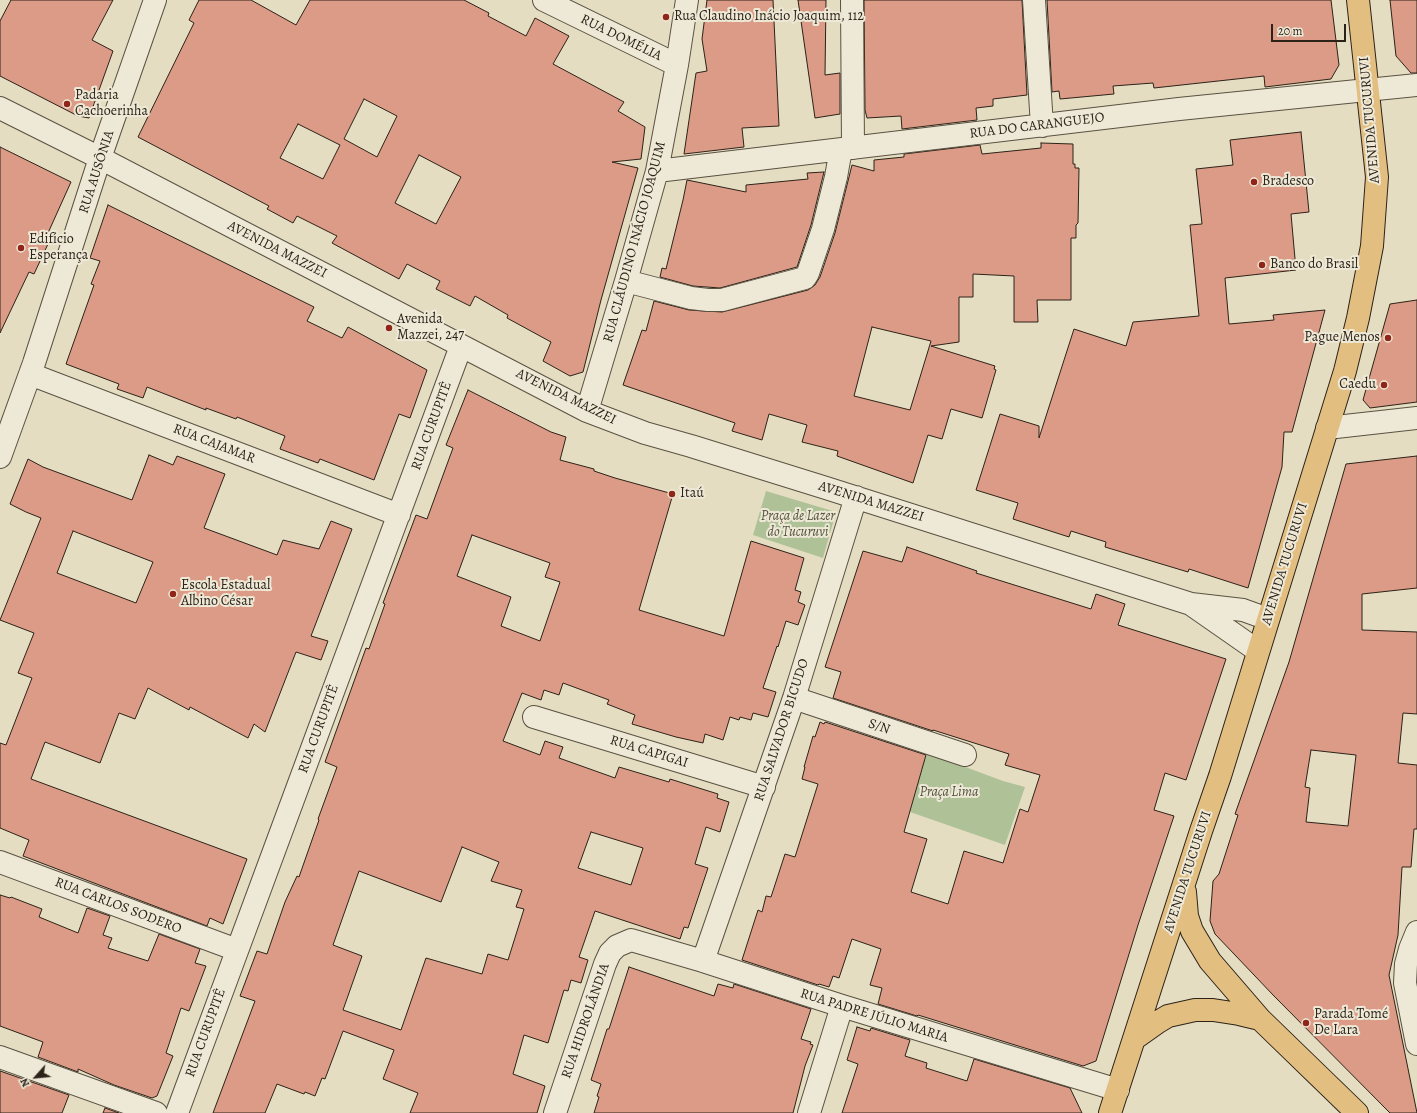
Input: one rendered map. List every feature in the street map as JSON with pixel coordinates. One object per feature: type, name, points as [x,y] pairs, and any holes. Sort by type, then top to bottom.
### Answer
[{"type":"main road","name":"AVENIDA TUCURUVI","points":[[1110,1113],[1185,883],[1200,831],[1220,776],[1346,366],[1372,246],[1377,177],[1358,0]]},
{"type":"main road","points":[[1185,883],[1187,916],[1192,931],[1210,962],[1260,1019],[1358,1113]]},
{"type":"main road","points":[[1134,1039],[1168,1016],[1195,1010],[1213,1010],[1260,1019]]},
{"type":"street","name":"RUA AUSÔNIA","points":[[0,457],[30,374],[100,158],[155,0]]},
{"type":"street","name":"RUA DOMÉLIA","points":[[544,0],[677,65]]},
{"type":"street","name":"RUA CLÁUDINO INÁCIO JOAQUIM","points":[[587,411],[657,171],[677,65],[687,0]]},
{"type":"street","points":[[626,281],[691,298],[722,300],[805,278],[823,229],[836,176],[847,149],[852,0]]},
{"type":"street","points":[[1034,0],[1042,126]]},
{"type":"street","name":"RUA DO CARANGUEJO","points":[[657,171],[1187,109],[1417,85]]},
{"type":"street","name":"AVENIDA MAZZEI","points":[[0,108],[100,158],[587,411],[645,433],[856,497],[1191,604],[1243,610],[1268,619]]},
{"type":"street","name":"RUA CURUPITÊ","points":[[176,1113],[462,346]]},
{"type":"street","name":"RUA CAJAMAR","points":[[30,374],[399,515]]},
{"type":"street","points":[[1327,428],[1417,418]]},
{"type":"street","name":"RUA SALVADOR BICUDO","points":[[703,961],[794,698],[856,497]]},
{"type":"street","name":"AVENIDA MAZZEI","points":[[1191,604],[1258,652]]},
{"type":"street","name":"S/N","points":[[794,698],[965,755]]},
{"type":"street","name":"RUA CAPIGAI","points":[[534,717],[764,787]]},
{"type":"street","name":"RUA CARLOS SODERO","points":[[0,862],[237,950]]},
{"type":"street","points":[[1417,932],[1406,964],[1405,983],[1417,1044]]},
{"type":"street","name":"RUA PADRE JÚLIO MARIA","points":[[631,940],[1118,1090]]},
{"type":"street","name":"RUA HIDROLÂNDIA","points":[[555,1113],[605,964],[610,953],[617,946],[631,940]]},
{"type":"street","points":[[809,1113],[842,1006]]},
{"type":"street","points":[[0,1057],[156,1113]]},
{"type":"green space","name":"Praça de Lazer do Tucuruvi","points":[[766,491],[836,512],[823,558],[753,535]]},
{"type":"green space","name":"Praça Lima","points":[[928,753],[1003,781],[1025,787],[1005,845],[910,812]]},
{"type":"building","points":[[11,0],[113,0],[92,40],[113,51],[89,118],[78,116],[0,76],[0,21]]},
{"type":"building","points":[[199,0],[251,0],[296,25],[310,0],[464,0],[489,13],[488,16],[526,36],[535,18],[569,36],[553,64],[624,102],[618,111],[645,127],[641,159],[612,162],[638,168],[601,300],[583,372],[570,376],[543,361],[551,342],[507,318],[508,315],[475,296],[470,306],[436,289],[440,281],[407,264],[399,279],[332,243],[337,236],[297,216],[293,223],[267,209],[269,206],[138,137],[194,23],[189,20]],"holes":[[[364,99],[397,116],[377,157],[344,139]],[[298,124],[340,145],[323,179],[280,158]],[[419,155],[461,177],[436,224],[395,203]]]},
{"type":"building","points":[[707,0],[773,0],[779,126],[742,128],[744,147],[684,154],[696,73],[707,71],[702,39]]},
{"type":"building","points":[[798,0],[826,0],[825,75],[840,73],[840,114],[815,118]]},
{"type":"building","points":[[864,0],[1022,0],[1027,95],[993,99],[993,106],[976,108],[977,120],[902,129],[901,116],[867,118],[865,110]]},
{"type":"building","points":[[1047,0],[1331,0],[1339,65],[1331,79],[1265,87],[1264,76],[1154,88],[1153,83],[1113,86],[1114,94],[1060,99],[1059,91],[1052,92]]},
{"type":"building","points":[[1390,0],[1417,0],[1417,73],[1411,73],[1396,56]]},
{"type":"building","points":[[1301,132],[1309,212],[1291,214],[1296,270],[1225,278],[1229,324],[1274,320],[1273,315],[1325,310],[1292,432],[1284,432],[1282,467],[1248,588],[1189,569],[1188,572],[1105,547],[1106,542],[1071,531],[1069,537],[1013,519],[1018,503],[976,490],[1000,414],[1039,426],[1039,438],[1074,329],[1126,346],[1133,322],[1199,316],[1190,225],[1202,224],[1196,169],[1233,165],[1230,140]]},
{"type":"building","points":[[1041,143],[1073,144],[1073,164],[1075,164],[1075,168],[1079,168],[1078,223],[1076,225],[1076,238],[1071,238],[1071,300],[1037,300],[1038,322],[1014,322],[1014,276],[973,274],[973,297],[959,297],[959,342],[931,346],[995,366],[994,369],[996,370],[982,418],[951,409],[942,439],[928,435],[913,483],[837,456],[838,451],[802,442],[807,425],[769,414],[762,440],[732,431],[735,423],[623,385],[642,330],[646,331],[654,301],[689,310],[722,312],[808,290],[815,285],[820,277],[835,233],[852,165],[874,171],[874,160],[904,157],[904,154],[980,145],[982,154],[1041,148]],"holes":[[[872,327],[931,341],[910,410],[854,396]]]},
{"type":"building","points":[[0,147],[71,182],[48,233],[51,235],[48,244],[34,274],[29,272],[0,333]]},
{"type":"building","points":[[824,172],[811,225],[797,267],[720,288],[693,286],[660,277],[662,268],[666,269],[687,180],[746,192],[746,185],[808,179],[807,173]]},
{"type":"building","points":[[108,205],[314,307],[307,321],[342,338],[348,327],[427,370],[410,418],[399,414],[374,480],[320,459],[318,463],[280,449],[285,436],[237,417],[236,419],[206,408],[206,410],[147,387],[143,398],[117,389],[119,384],[66,364],[94,285],[91,284],[100,261],[90,258]]},
{"type":"building","points":[[1417,300],[1417,402],[1370,408],[1363,400],[1390,304]]},
{"type":"building","points":[[468,390],[551,432],[566,437],[560,460],[594,469],[594,471],[615,478],[673,494],[639,610],[724,636],[751,541],[804,558],[795,590],[801,592],[798,602],[805,605],[798,625],[786,621],[763,688],[776,692],[768,717],[753,713],[751,720],[740,717],[739,720],[730,717],[723,740],[705,734],[703,743],[632,724],[635,715],[607,704],[609,700],[563,683],[559,695],[544,690],[541,700],[522,693],[503,741],[540,755],[545,741],[563,747],[559,758],[615,778],[619,767],[669,782],[670,779],[718,794],[717,798],[729,802],[720,832],[706,827],[695,864],[708,868],[688,928],[684,927],[680,939],[595,911],[579,957],[588,960],[581,983],[571,980],[568,991],[564,990],[548,1043],[524,1035],[513,1074],[545,1086],[537,1113],[410,1113],[418,1093],[383,1079],[394,1050],[343,1031],[325,1079],[322,1078],[315,1096],[305,1092],[304,1094],[277,1084],[265,1113],[213,1113],[255,1001],[240,996],[257,951],[267,954],[285,902],[297,876],[299,877],[337,767],[325,762],[366,648],[369,649],[385,604],[383,603],[416,515],[427,519],[453,448],[446,445]],"holes":[[[472,535],[550,563],[545,577],[560,582],[540,641],[501,626],[511,597],[457,576]],[[591,832],[643,848],[631,885],[578,868]],[[462,847],[499,862],[491,881],[522,890],[516,907],[524,909],[508,960],[488,954],[482,974],[426,958],[401,1030],[343,1010],[362,956],[333,945],[359,871],[441,902]]]},
{"type":"building","points":[[149,455],[173,465],[177,456],[225,474],[204,528],[277,555],[283,540],[319,549],[331,521],[352,529],[311,636],[328,641],[321,660],[296,652],[265,732],[254,724],[248,738],[190,707],[189,710],[148,688],[135,719],[119,713],[100,763],[45,742],[31,779],[247,859],[223,924],[210,918],[207,926],[23,856],[29,840],[0,828],[0,743],[6,745],[32,678],[18,673],[34,633],[0,620],[41,518],[10,504],[28,459],[43,467],[132,500]],"holes":[[[73,531],[153,562],[136,603],[57,573]]]},
{"type":"building","points":[[1417,456],[1417,588],[1362,594],[1362,630],[1417,632],[1417,714],[1403,713],[1398,763],[1417,765],[1417,829],[1414,829],[1411,867],[1402,867],[1398,935],[1389,975],[1417,1113],[1390,1113],[1215,934],[1210,921],[1213,881],[1219,874],[1238,815],[1235,814],[1289,662],[1346,464]],"holes":[[[1311,750],[1356,755],[1348,826],[1306,822],[1310,788],[1305,787]]]},
{"type":"building","points":[[907,547],[977,571],[976,573],[1091,609],[1096,594],[1125,604],[1118,625],[1226,659],[1186,780],[1165,773],[1154,810],[1174,816],[1138,925],[1096,1061],[1083,1066],[878,1004],[882,988],[870,985],[881,949],[852,939],[839,978],[833,976],[829,987],[818,985],[742,960],[758,910],[762,912],[766,896],[771,897],[785,854],[795,857],[818,784],[802,779],[813,736],[815,737],[820,722],[824,724],[825,722],[926,755],[904,832],[927,839],[911,892],[948,904],[964,851],[1003,863],[1020,809],[1028,812],[1040,775],[1005,765],[1009,754],[833,698],[841,672],[825,667],[863,551],[902,562]]},
{"type":"building","points":[[0,895],[11,897],[42,909],[39,917],[78,933],[87,908],[110,916],[103,935],[112,938],[108,948],[148,961],[159,934],[200,949],[195,963],[206,966],[189,1011],[181,1008],[166,1053],[173,1056],[157,1096],[152,1098],[114,1085],[78,1069],[78,1072],[38,1057],[43,1042],[0,1026]]},
{"type":"building","points":[[629,967],[714,996],[718,984],[733,988],[734,984],[811,1009],[801,1039],[811,1042],[810,1044],[813,1045],[805,1066],[793,1113],[594,1113],[601,1084],[591,1080]]},
{"type":"building","points":[[857,1027],[870,1031],[871,1028],[910,1040],[905,1056],[927,1063],[926,1068],[967,1081],[974,1059],[1070,1088],[1082,1113],[842,1113],[858,1064],[847,1060]]},
{"type":"building","points":[[0,1071],[69,1095],[62,1113],[0,1113]]},
{"type":"building","points":[[105,1108],[119,1113],[103,1113]]},
{"type":"place","name":"Rua Claudino Inácio Joaquim, 112","points":[[666,17]]},
{"type":"place","name":"Padaria Cachoerinha","points":[[67,104]]},
{"type":"place","name":"Bradesco","points":[[1254,182]]},
{"type":"place","name":"Edifício Esperança","points":[[21,248]]},
{"type":"place","name":"Banco do Brasil","points":[[1262,265]]},
{"type":"place","name":"Avenida Mazzei, 247","points":[[389,328]]},
{"type":"place","name":"Pague Menos","points":[[1388,338]]},
{"type":"place","name":"Caedu","points":[[1384,385]]},
{"type":"place","name":"Itaú","points":[[672,494]]},
{"type":"place","name":"Escola Estadual Albino César","points":[[173,594]]},
{"type":"place","name":"Parada Tomé De Lara","points":[[1306,1023]]}]
